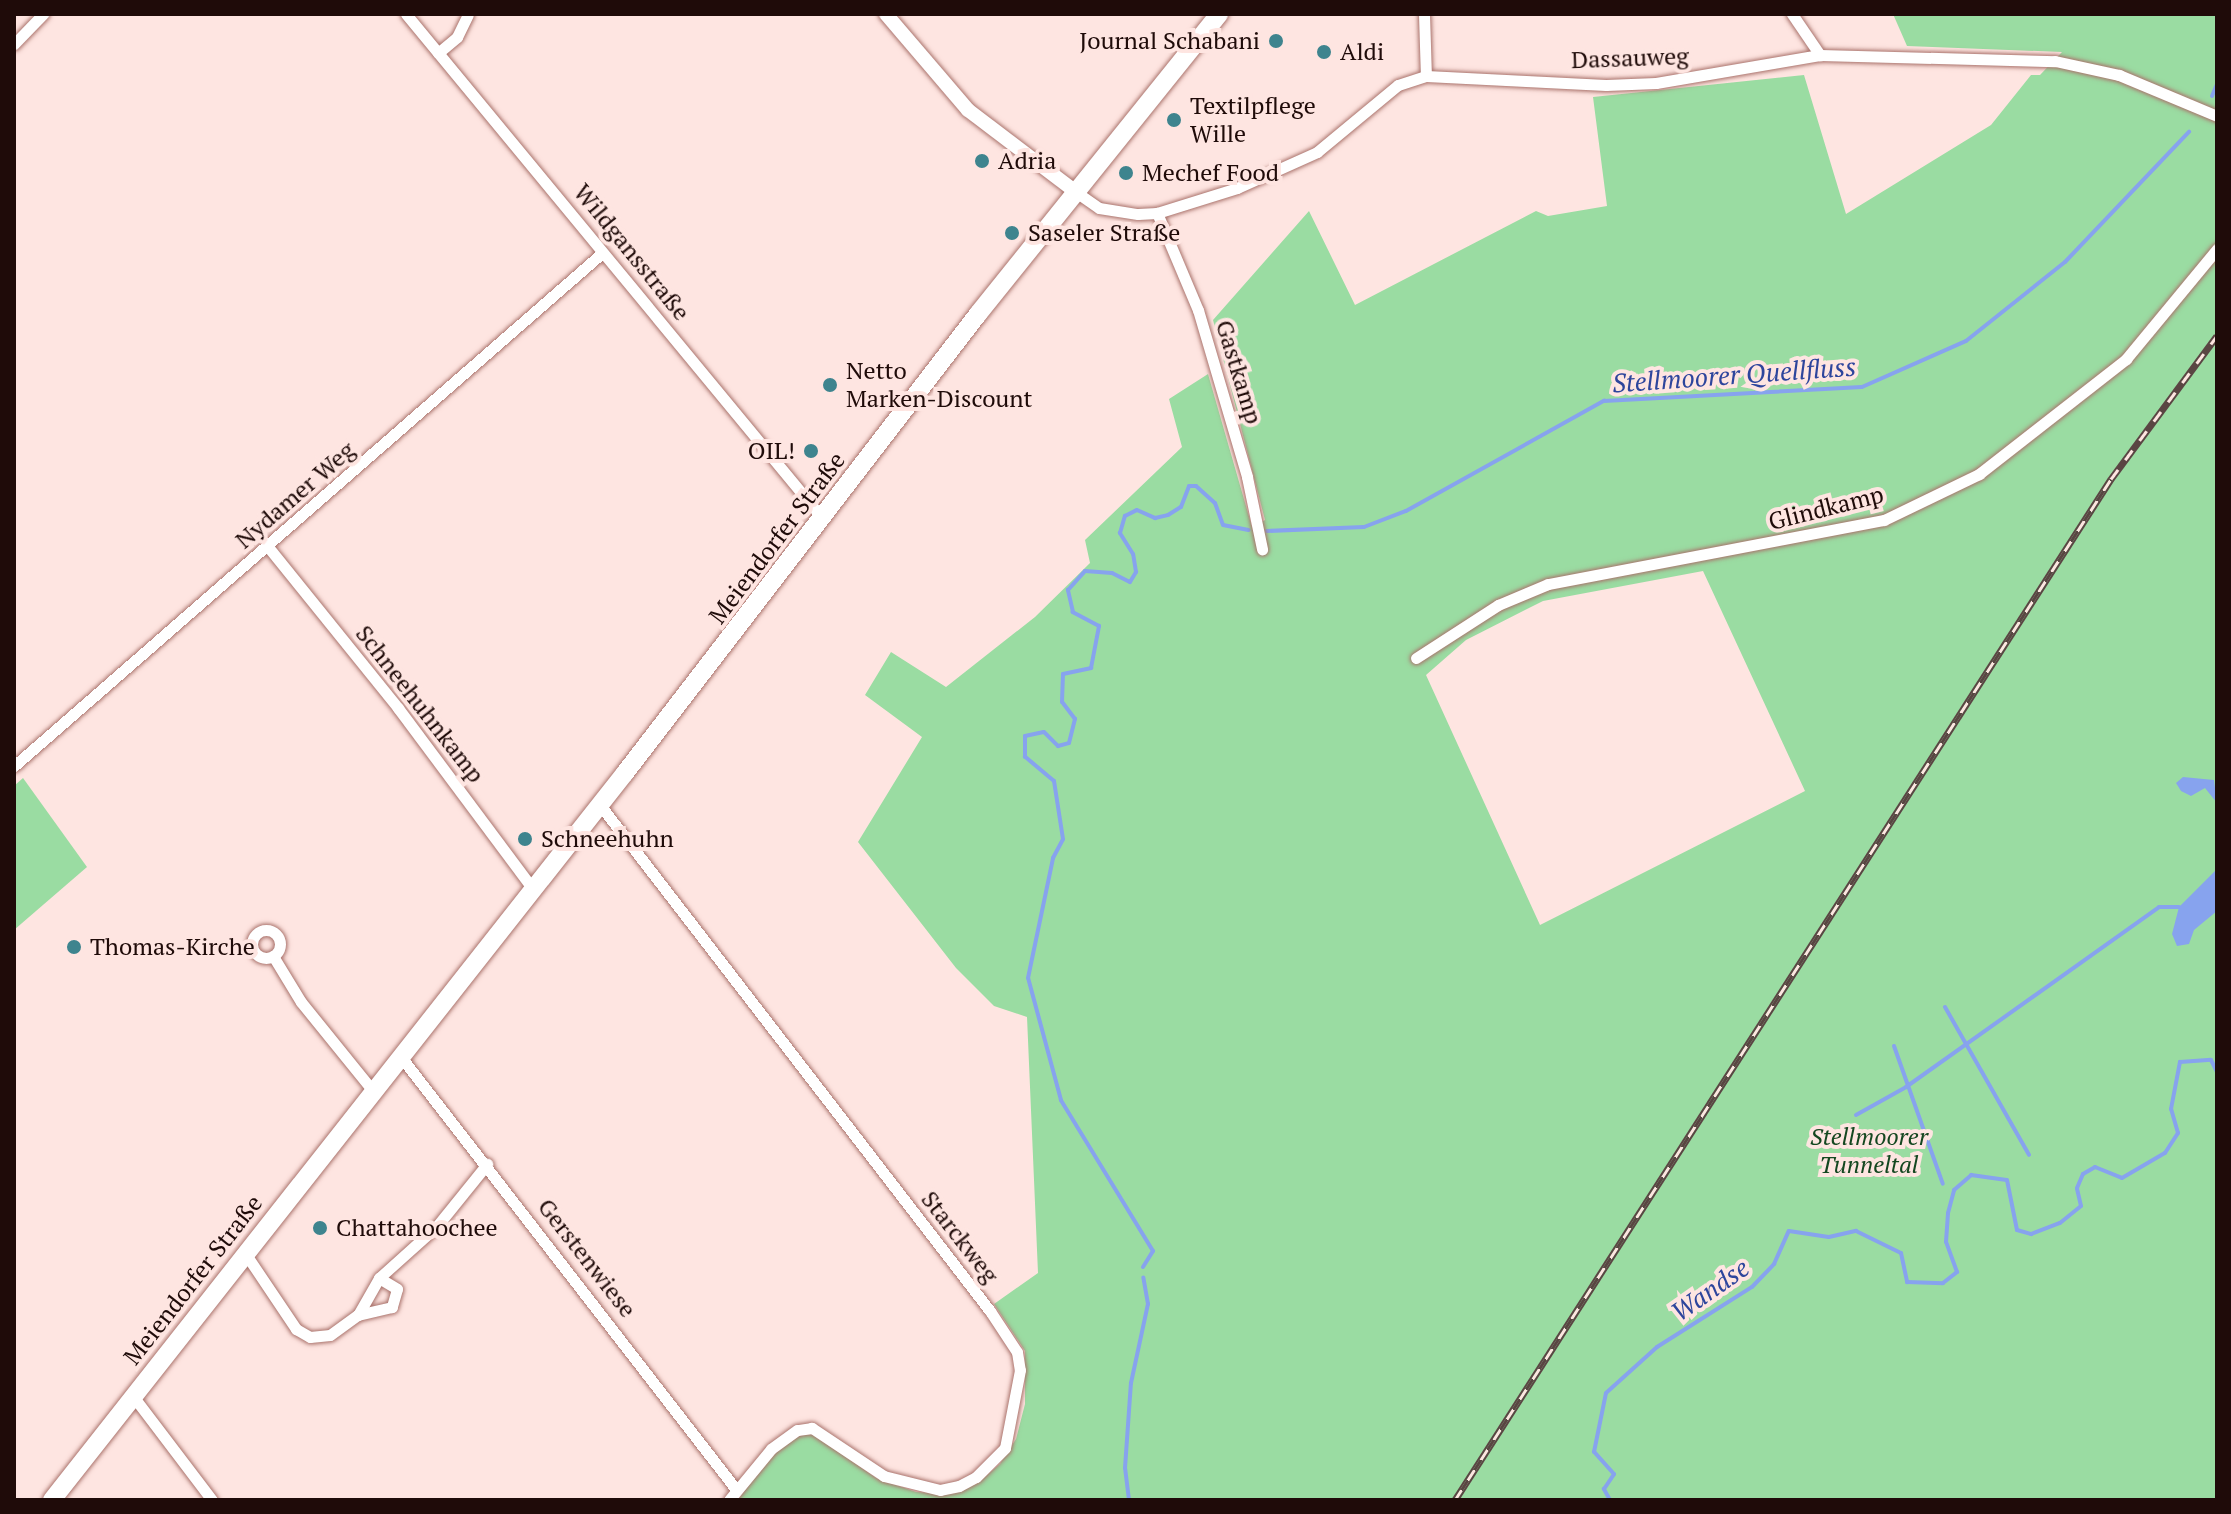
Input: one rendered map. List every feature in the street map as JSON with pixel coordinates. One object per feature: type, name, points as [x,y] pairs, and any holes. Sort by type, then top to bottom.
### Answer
[{"type":"main road","name":"Meiendorfer Straße","points":[[52,1500],[600,805],[1076,192],[1219,14]]},
{"type":"street","points":[[14,44],[43,14]]},
{"type":"street","name":"Wildgansstraße","points":[[406,14],[601,254],[823,519]]},
{"type":"street","points":[[438,53],[457,37],[468,14]]},
{"type":"street","points":[[886,14],[968,110],[1076,192]]},
{"type":"street","points":[[1424,14],[1426,76]]},
{"type":"street","points":[[1792,14],[1820,55]]},
{"type":"street","name":"Dassauweg","points":[[1076,192],[1108,211],[1157,213],[1237,188],[1317,152],[1398,85],[1426,76],[1656,83],[1820,55],[2075,62],[2217,116]]},
{"type":"street","name":"Gastkamp","points":[[1157,213],[1198,310],[1247,477],[1262,549]]},
{"type":"street","name":"Glindkamp","points":[[1416,658],[1498,605],[1548,584],[1884,520],[1979,474],[2126,359],[2217,249]]},
{"type":"street","name":"Nydamer Weg","points":[[14,766],[269,548],[601,254]]},
{"type":"street","name":"Schneehuhnkamp","points":[[269,548],[398,708],[533,889]]},
{"type":"street","name":"Starckweg","points":[[600,805],[990,1311],[1019,1361],[1012,1433],[1005,1448],[976,1477],[959,1486],[940,1490],[884,1476],[812,1428],[784,1438],[735,1488],[729,1500]]},
{"type":"street","points":[[273,956],[301,1002],[373,1091]]},
{"type":"street","name":"Gerstenwiese","points":[[401,1057],[487,1164],[735,1488]]},
{"type":"street","points":[[358,1315],[379,1278],[437,1226],[487,1164]]},
{"type":"street","points":[[245,1253],[296,1329],[310,1337],[330,1335],[358,1315],[392,1307],[398,1299],[397,1289],[379,1278]]},
{"type":"street","points":[[133,1396],[212,1500]]},
{"type":"green space","name":"Stellmoorer Tunneltal","points":[[1893,14],[2217,14],[2217,1500],[738,1500],[771,1454],[793,1437],[812,1433],[876,1478],[916,1492],[950,1494],[978,1483],[1000,1464],[1016,1439],[1025,1404],[1025,1351],[994,1304],[1038,1273],[1027,1017],[994,1006],[956,968],[858,842],[922,737],[865,695],[891,652],[946,687],[1035,617],[1090,563],[1085,540],[1182,447],[1169,399],[1208,374],[1252,527],[1265,520],[1213,320],[1309,211],[1355,305],[1536,211],[1548,216],[1607,206],[1593,97],[1804,75],[1846,214],[1991,125],[2031,75],[2040,75],[2062,52],[1907,46]],"holes":[[[1703,571],[1805,791],[1540,925],[1426,675],[1466,640],[1543,601]]]},
{"type":"green space","points":[[23,778],[87,867],[14,930],[14,786]]},
{"type":"water","points":[[2183,777],[2214,780],[2217,803],[2205,788],[2191,796],[2181,791],[2176,783]]},
{"type":"water","points":[[2217,869],[2217,911],[2194,930],[2189,944],[2177,946],[2172,934],[2179,907]]},
{"type":"waterway","name":"Stellmoorer Quellfluss","points":[[2212,96],[2217,84]]},
{"type":"waterway","name":"Stellmoorer Quellfluss","points":[[1267,531],[1364,527],[1406,511],[1604,401],[1862,387],[1966,341],[2065,262],[2189,132]]},
{"type":"waterway","name":"Stellmoorer Quellfluss","points":[[1143,1267],[1153,1251],[1061,1100],[1028,978],[1053,858],[1063,839],[1054,781],[1025,757],[1025,736],[1044,732],[1058,746],[1069,743],[1075,719],[1062,702],[1063,674],[1091,668],[1099,626],[1073,612],[1068,590],[1085,571],[1112,573],[1130,582],[1136,572],[1133,554],[1120,533],[1125,516],[1137,510],[1155,518],[1168,515],[1181,507],[1189,486],[1196,486],[1215,503],[1223,525],[1249,530]]},
{"type":"waterway","points":[[1856,1115],[1906,1087],[2159,907],[2179,907]]},
{"type":"waterway","points":[[1945,1007],[2029,1155]]},
{"type":"waterway","points":[[1894,1046],[1943,1184]]},
{"type":"waterway","name":"Wandse","points":[[1610,1500],[1604,1489],[1614,1474],[1594,1452],[1606,1393],[1657,1347],[1752,1287],[1774,1264],[1789,1231],[1829,1237],[1856,1231],[1901,1253],[1907,1282],[1943,1283],[1957,1272],[1946,1242],[1948,1213],[1954,1190],[1971,1175],[2007,1180],[2017,1230],[2031,1234],[2060,1223],[2081,1206],[2077,1188],[2083,1174],[2095,1167],[2122,1178],[2165,1153],[2178,1133],[2171,1109],[2180,1062],[2211,1060],[2217,1072]]},
{"type":"waterway","name":"Stellmoorer Quellfluss","points":[[1129,1500],[1125,1468],[1131,1383],[1148,1304],[1143,1277]]},
{"type":"railway","points":[[1455,1500],[2111,479],[2217,336]]},
{"type":"place","name":"Journal Schabani","points":[[1276,41]]},
{"type":"place","name":"Aldi","points":[[1324,52]]},
{"type":"place","name":"Textilpflege Wille","points":[[1174,120]]},
{"type":"place","name":"Adria","points":[[982,161]]},
{"type":"place","name":"Mechef Food","points":[[1126,173]]},
{"type":"place","name":"Saseler Straße","points":[[1012,233]]},
{"type":"place","name":"Netto Marken-Discount","points":[[830,385]]},
{"type":"place","name":"OIL!","points":[[811,451]]},
{"type":"place","name":"Schneehuhn","points":[[525,839]]},
{"type":"place","name":"Thomas-Kirche","points":[[74,947]]},
{"type":"place","name":"Chattahoochee","points":[[320,1228]]}]
